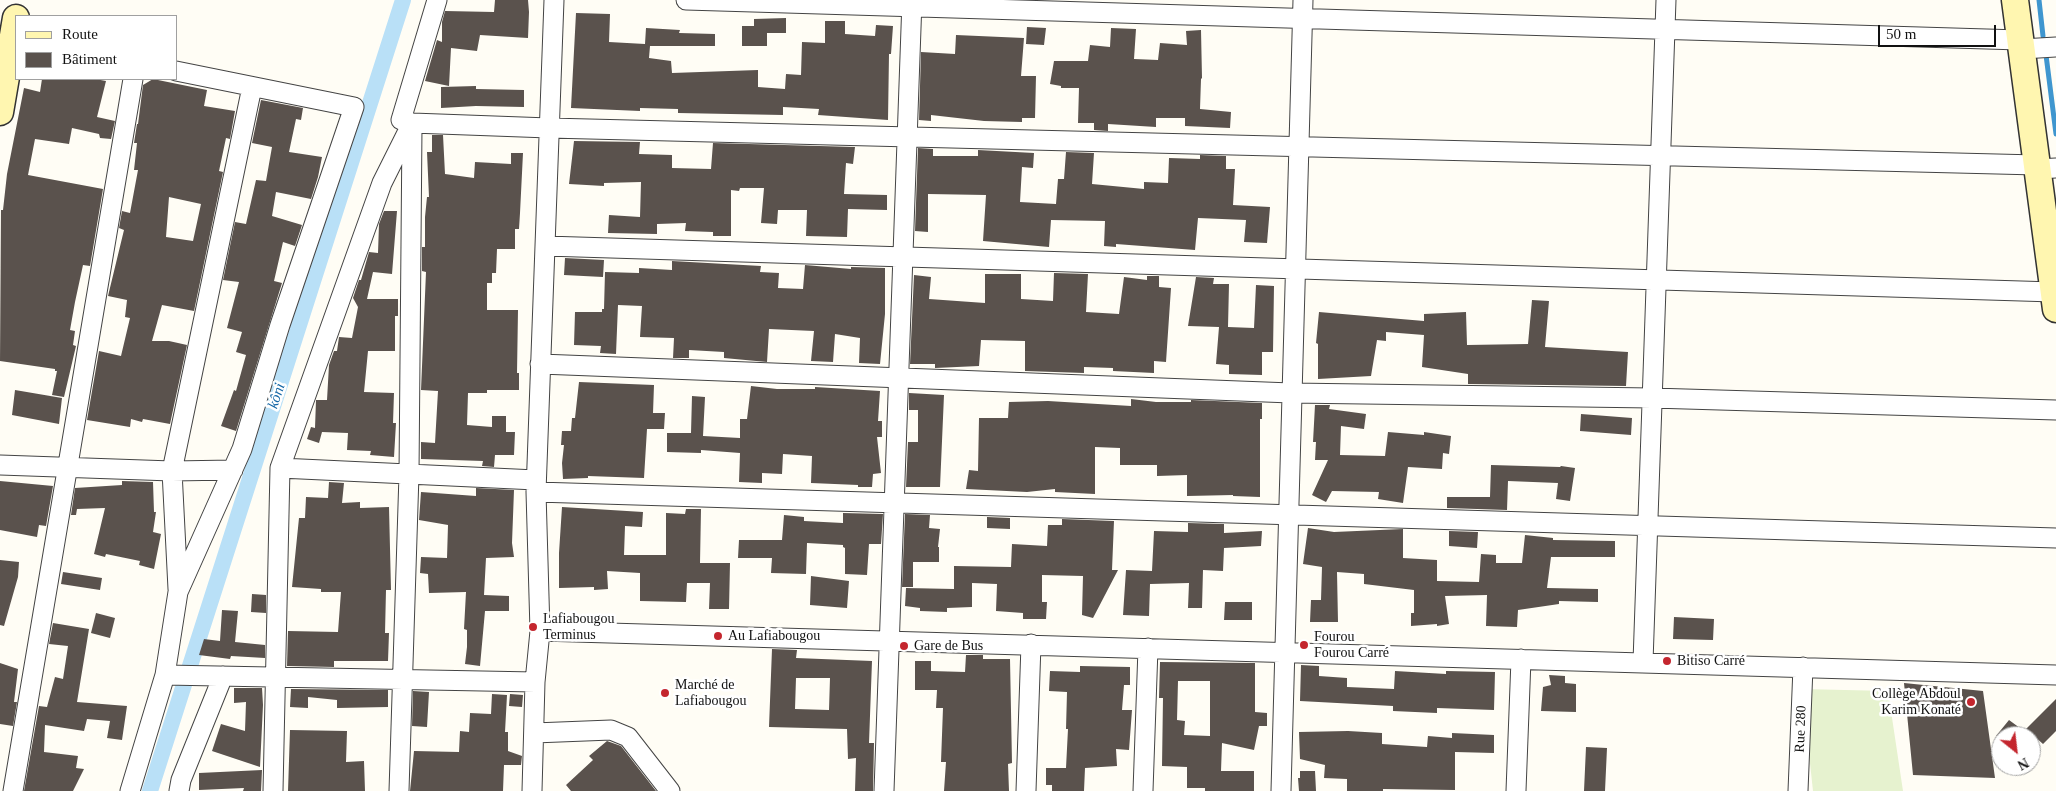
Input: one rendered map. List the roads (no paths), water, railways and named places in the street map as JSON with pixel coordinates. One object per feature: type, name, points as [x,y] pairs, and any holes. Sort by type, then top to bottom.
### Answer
[{"type":"street","points":[[15,15],[19,0]]},
{"type":"street","points":[[438,0],[401,120],[412,123],[1660,155],[2044,167]]},
{"type":"street","points":[[532,791],[535,682],[540,631],[536,486],[554,0]]},
{"type":"street","points":[[686,0],[912,3],[1303,19],[1665,30],[2056,47]]},
{"type":"street","points":[[1281,791],[1291,393],[1304,0]]},
{"type":"street","points":[[1643,662],[1666,0]]},
{"type":"street","points":[[545,246],[1656,280],[2055,300],[2044,167],[2021,44],[2015,0]]},
{"type":"street","points":[[884,791],[912,3]]},
{"type":"street","points":[[0,112],[15,17]]},
{"type":"street","points":[[178,71],[354,107],[280,325],[242,449],[178,592]]},
{"type":"street","points":[[13,791],[133,80]]},
{"type":"street","points":[[130,791],[177,675],[178,592],[172,471],[252,87]]},
{"type":"street","points":[[273,791],[280,468],[382,183],[412,123]]},
{"type":"street","points":[[399,791],[410,474],[412,123]]},
{"type":"street","points":[[540,364],[1291,393],[1652,398],[2056,410]]},
{"type":"street","points":[[0,466],[172,471],[233,470]]},
{"type":"street","points":[[280,468],[410,474],[536,486],[894,503],[2056,538]]},
{"type":"street","points":[[540,631],[2056,675]]},
{"type":"street","points":[[1026,791],[1031,644]]},
{"type":"street","points":[[1143,791],[1148,648]]},
{"type":"street","points":[[1516,791],[1521,659]]},
{"type":"street","name":"Rue 280","points":[[1798,791],[1803,667]]},
{"type":"street","points":[[177,675],[535,682]]},
{"type":"street","points":[[179,791],[181,780],[223,676]]},
{"type":"street","points":[[534,733],[611,730],[628,737],[670,791]]},
{"type":"waterway","name":"kôni","points":[[150,791],[403,0]]},
{"type":"waterway","points":[[2039,0],[2043,36]]},
{"type":"waterway","points":[[2046,55],[2056,134]]},
{"type":"place","name":"Lafiabougou Terminus","points":[[533,627]]},
{"type":"place","name":"Au Lafiabougou","points":[[718,636]]},
{"type":"place","name":"Fourou Fourou Carré","points":[[1304,645]]},
{"type":"place","name":"Gare de Bus","points":[[904,646]]},
{"type":"place","name":"Bitiso Carré","points":[[1667,661]]},
{"type":"place","name":"Marché de Lafiabougou","points":[[665,693]]},
{"type":"place","name":"Collège Abdoul Karim Konaté","points":[[1971,702]]}]
